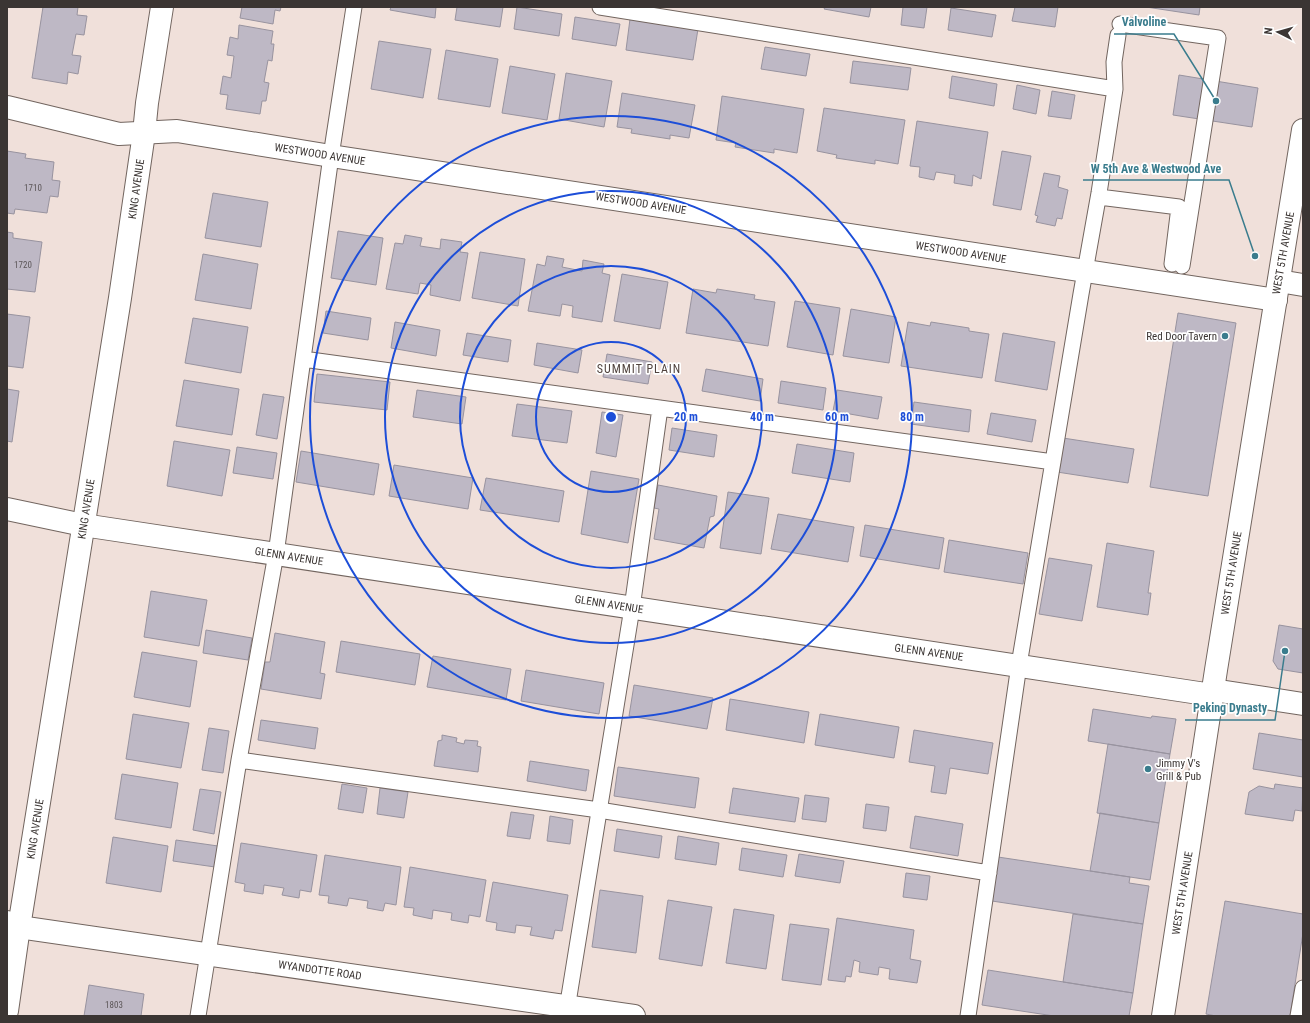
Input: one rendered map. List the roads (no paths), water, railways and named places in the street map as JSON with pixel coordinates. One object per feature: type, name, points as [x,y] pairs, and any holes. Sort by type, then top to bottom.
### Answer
[{"type":"street","name":"KING AVENUE","points":[[7,1011],[13,925],[83,525],[120,298],[162,7]]},
{"type":"street","name":"WESTWOOD AVENUE","points":[[7,107],[119,134],[177,132],[1085,271],[1277,291],[1303,285]]},
{"type":"street","name":"WEST 5TH AVENUE","points":[[1163,1016],[1212,692],[1303,130]]},
{"type":"street","name":"GLENN AVENUE","points":[[7,509],[83,525],[632,608],[1019,665],[1303,704]]},
{"type":"street","name":"WYANDOTTE ROAD","points":[[13,925],[208,953],[567,1011],[634,1016]]},
{"type":"lane","points":[[198,1016],[239,760],[276,554],[331,156],[354,7]]},
{"type":"lane","points":[[600,7],[1115,89]]},
{"type":"lane","points":[[968,1016],[1019,665],[1115,89],[1114,62],[1119,29],[1169,31],[1218,38],[1177,265],[1179,207],[1098,197]]},
{"type":"lane","points":[[304,359],[1053,462]]},
{"type":"lane","points":[[567,1011],[632,608],[660,408]]},
{"type":"lane","points":[[239,760],[600,810],[989,873]]},
{"type":"lane","points":[[1298,1016],[1303,988]]},
{"type":"place","name":"Valvoline","points":[[1216,101]]},
{"type":"place","name":"W 5th Ave & Westwood Ave","points":[[1255,256]]},
{"type":"place","name":"Red Door Tavern","points":[[1225,336]]},
{"type":"place","name":"Peking Dynasty","points":[[1285,651]]},
{"type":"place","name":"Jimmy V's Grill & Pub","points":[[1148,769]]},
{"type":"district","name":"SUMMIT PLAIN","points":[[639,369]]}]
